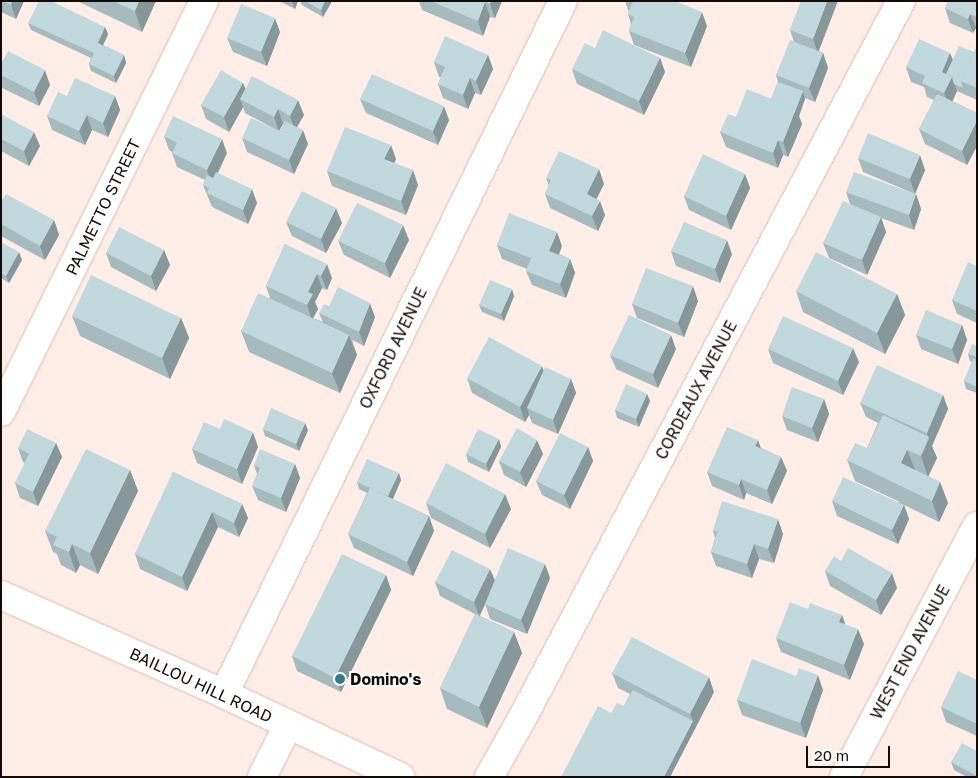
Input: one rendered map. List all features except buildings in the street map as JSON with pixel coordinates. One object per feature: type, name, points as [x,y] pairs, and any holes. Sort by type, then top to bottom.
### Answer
[{"type":"street","name":"PALMETTO STREET","points":[[1,412],[204,1]]},
{"type":"street","name":"OXFORD AVENUE","points":[[224,694],[562,1]]},
{"type":"street","name":"CORDEAUX AVENUE","points":[[488,777],[525,713],[901,1]]},
{"type":"street","name":"WEST END AVENUE","points":[[844,777],[977,526]]},
{"type":"street","name":"BAILLOU HILL ROAD","points":[[1,595],[224,694],[400,777]]},
{"type":"street","points":[[262,777],[288,725]]},
{"type":"place","name":"Domino's","points":[[340,679]]}]
